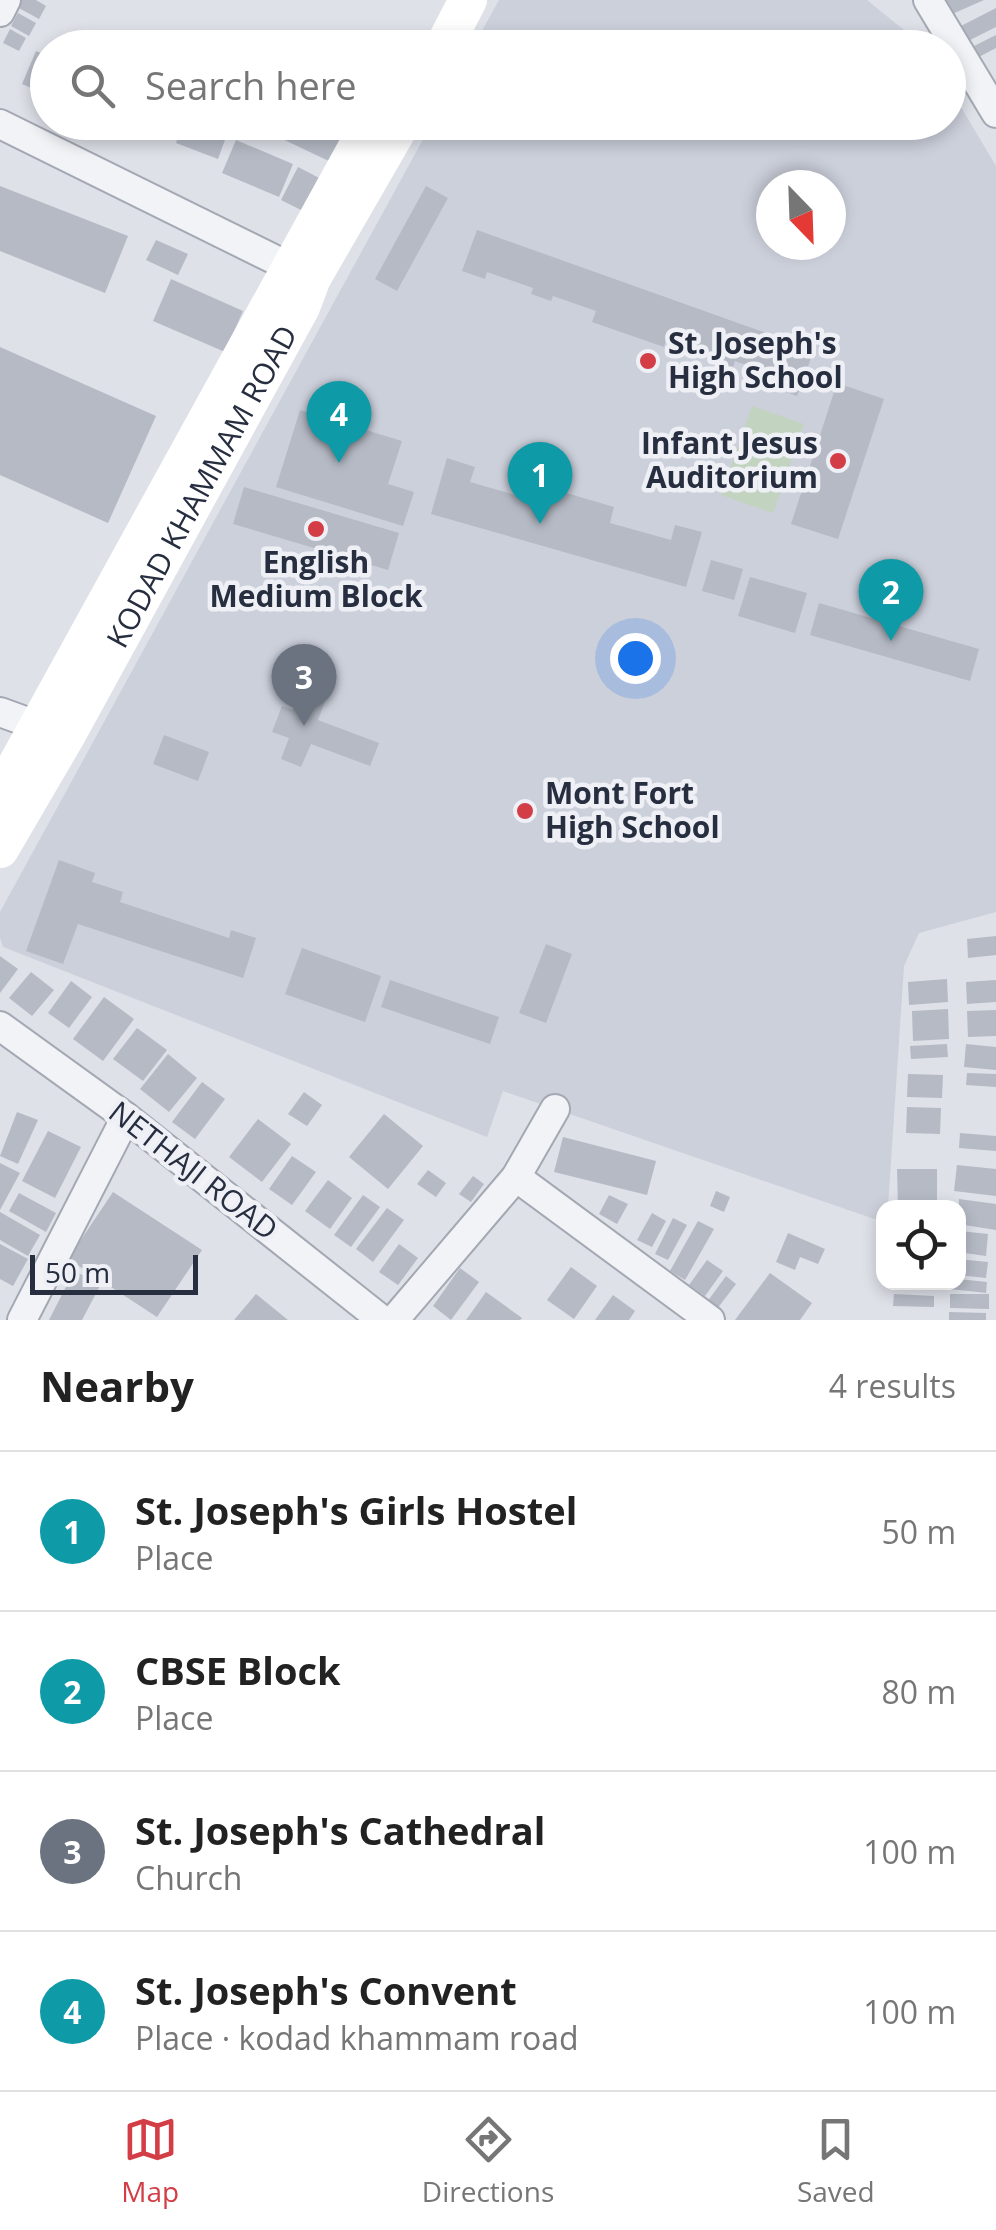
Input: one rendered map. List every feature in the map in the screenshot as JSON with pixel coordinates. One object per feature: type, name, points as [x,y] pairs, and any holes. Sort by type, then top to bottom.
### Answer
[{"type":"main road","points":[[422,30],[438,0]]},
{"type":"main road","points":[[452,30],[468,0]]},
{"type":"main road","name":"KODAD KHAMMAM ROAD","points":[[0,848],[52,731],[300,306],[302,273],[364,140]]},
{"type":"main road","name":"KODAD KHAMMAM ROAD","points":[[302,273],[390,140]]},
{"type":"main road","name":"KODAD KHAMMAM ROAD","points":[[0,795],[52,731]]},
{"type":"street","points":[[0,12],[6,0]]},
{"type":"street","points":[[928,0],[946,30]]},
{"type":"street","points":[[966,63],[996,113]]},
{"type":"street","points":[[0,124],[30,139]]},
{"type":"street","points":[[32,140],[302,273]]},
{"type":"street","points":[[0,712],[52,731]]},
{"type":"street","name":"NETHAJI ROAD","points":[[0,1026],[126,1117],[382,1320]]},
{"type":"street","points":[[394,1320],[516,1177],[555,1109]]},
{"type":"street","points":[[22,1320],[126,1117]]},
{"type":"street","points":[[516,1177],[710,1320]]},
{"type":"shaded area","points":[[499,0],[867,0],[904,30],[482,30]]},
{"type":"shaded area","name":"Mont Fort High School","points":[[966,116],[996,166],[996,912],[919,933],[904,966],[888,1200],[876,1200],[876,1220],[503,1091],[487,1137],[3,947],[0,912],[423,140],[966,140]]},
{"type":"green space","points":[[752,406],[804,424],[773,513],[721,495]]},
{"type":"building","points":[[21,0],[36,0],[46,6],[39,19],[17,7]]},
{"type":"building","points":[[946,0],[984,0],[950,15]]},
{"type":"building","points":[[996,8],[996,27],[968,41],[961,26]]},
{"type":"building","points":[[18,13],[36,23],[29,36],[11,26]]},
{"type":"building","points":[[10,29],[26,38],[19,51],[3,43]]},
{"type":"building","points":[[996,35],[996,48],[975,59],[970,48]]},
{"type":"building","points":[[30,65],[30,87],[22,84]]},
{"type":"building","points":[[177,140],[225,140],[218,159],[176,143]]},
{"type":"building","points":[[236,140],[293,164],[279,197],[222,173]]},
{"type":"building","points":[[285,140],[344,140],[335,164]]},
{"type":"building","points":[[298,167],[327,182],[311,215],[281,200]]},
{"type":"building","points":[[0,186],[128,236],[105,293],[0,251]]},
{"type":"building","points":[[426,186],[448,198],[397,291],[375,279]]},
{"type":"building","points":[[477,230],[814,350],[797,396],[772,387],[776,376],[735,361],[733,367],[709,359],[712,353],[667,337],[664,347],[592,322],[596,311],[553,296],[551,301],[531,294],[533,288],[487,272],[485,279],[462,271]]},
{"type":"building","points":[[156,240],[188,254],[178,275],[146,260]]},
{"type":"building","points":[[171,279],[243,311],[225,352],[153,321]]},
{"type":"building","points":[[0,347],[156,416],[108,523],[0,475]]},
{"type":"building","name":"Infant Jesus Auditorium","points":[[837,383],[884,399],[838,539],[791,524]]},
{"type":"building","points":[[300,410],[402,441],[388,484],[414,492],[403,526],[276,487]]},
{"type":"building","points":[[447,458],[475,467],[470,482],[532,500],[536,484],[614,507],[610,523],[671,540],[675,525],[702,532],[686,587],[431,514]]},
{"type":"building","name":"English Medium Block","points":[[244,487],[399,533],[388,570],[233,524]]},
{"type":"building","points":[[711,560],[743,569],[734,600],[702,591]]},
{"type":"building","points":[[750,577],[807,593],[795,633],[738,616]]},
{"type":"building","points":[[819,603],[979,649],[970,681],[810,635]]},
{"type":"building","points":[[302,687],[327,696],[318,720],[379,743],[370,766],[311,744],[301,767],[281,759],[289,738],[272,732],[282,706],[293,710]]},
{"type":"building","points":[[164,735],[209,752],[198,781],[153,764]]},
{"type":"building","points":[[59,860],[95,873],[92,882],[123,892],[120,902],[229,938],[231,930],[256,938],[243,978],[78,924],[63,964],[26,951]]},
{"type":"building","points":[[996,936],[996,955],[968,958],[967,939]]},
{"type":"building","points":[[546,944],[572,954],[546,1023],[519,1013]]},
{"type":"building","points":[[302,948],[381,976],[365,1022],[285,994]]},
{"type":"building","points":[[0,956],[18,969],[0,993]]},
{"type":"building","points":[[31,972],[54,990],[32,1016],[9,998]]},
{"type":"building","points":[[947,979],[948,1002],[909,1005],[908,982]]},
{"type":"building","points":[[390,980],[499,1017],[490,1044],[381,1007]]},
{"type":"building","points":[[996,980],[996,1002],[967,1004],[966,982]]},
{"type":"building","points":[[71,981],[92,997],[69,1028],[48,1013]]},
{"type":"building","points":[[104,997],[134,1019],[103,1061],[73,1039]]},
{"type":"building","points":[[948,1009],[949,1039],[913,1041],[912,1011]]},
{"type":"building","points":[[996,1010],[996,1036],[968,1037],[967,1011]]},
{"type":"building","points":[[137,1028],[167,1050],[143,1081],[113,1059]]},
{"type":"building","points":[[947,1044],[948,1057],[911,1059],[910,1046]]},
{"type":"building","points":[[966,1044],[996,1047],[996,1070],[964,1067]]},
{"type":"building","points":[[168,1054],[197,1078],[169,1112],[140,1089]]},
{"type":"building","points":[[967,1073],[996,1074],[996,1087],[966,1085]]},
{"type":"building","points":[[908,1074],[943,1075],[942,1098],[907,1097]]},
{"type":"building","points":[[202,1082],[225,1099],[195,1139],[172,1122]]},
{"type":"building","points":[[304,1092],[322,1105],[307,1126],[288,1114]]},
{"type":"building","points":[[907,1107],[941,1108],[940,1134],[906,1133]]},
{"type":"building","points":[[17,1112],[38,1120],[18,1164],[0,1156]]},
{"type":"building","points":[[384,1114],[423,1146],[388,1189],[349,1157]]},
{"type":"building","points":[[258,1119],[291,1144],[262,1182],[229,1157]]},
{"type":"building","points":[[48,1131],[81,1147],[55,1198],[22,1181]]},
{"type":"building","points":[[960,1133],[996,1136],[996,1151],[959,1148]]},
{"type":"building","points":[[563,1137],[656,1161],[647,1195],[554,1172]]},
{"type":"building","points":[[292,1156],[316,1172],[292,1205],[269,1189]]},
{"type":"building","points":[[0,1163],[20,1173],[0,1210]]},
{"type":"building","points":[[957,1165],[996,1169],[996,1196],[954,1191]]},
{"type":"building","points":[[897,1169],[937,1169],[937,1200],[898,1200]]},
{"type":"building","points":[[428,1170],[446,1183],[436,1197],[417,1184]]},
{"type":"building","points":[[473,1176],[484,1184],[471,1202],[459,1194]]},
{"type":"building","points":[[328,1180],[352,1198],[330,1229],[305,1211]]},
{"type":"building","points":[[716,1191],[730,1197],[724,1212],[710,1206]]},
{"type":"building","points":[[113,1192],[202,1250],[157,1317],[68,1259]]},
{"type":"building","points":[[19,1193],[56,1213],[46,1232],[9,1211]]},
{"type":"building","points":[[363,1195],[380,1207],[351,1247],[334,1235]]},
{"type":"building","points":[[609,1195],[628,1204],[617,1224],[599,1214]]},
{"type":"building","points":[[959,1199],[996,1204],[996,1230],[966,1225],[966,1200]]},
{"type":"building","points":[[387,1208],[404,1220],[373,1262],[356,1249]]},
{"type":"building","points":[[0,1212],[40,1235],[28,1256],[0,1240]]},
{"type":"building","points":[[652,1213],[666,1221],[652,1247],[637,1240]]},
{"type":"building","points":[[673,1218],[687,1225],[668,1260],[655,1254]]},
{"type":"building","points":[[698,1221],[714,1229],[685,1280],[670,1271]]},
{"type":"building","points":[[966,1232],[988,1234],[986,1256],[966,1253]]},
{"type":"building","points":[[788,1233],[825,1249],[818,1264],[800,1257],[795,1270],[776,1262]]},
{"type":"building","points":[[0,1244],[28,1259],[13,1286],[0,1279]]},
{"type":"building","points":[[399,1244],[418,1258],[398,1285],[379,1272]]},
{"type":"building","points":[[707,1260],[723,1271],[705,1296],[689,1285]]},
{"type":"building","points":[[966,1260],[988,1262],[986,1278],[966,1276]]},
{"type":"building","points":[[571,1267],[597,1286],[574,1319],[547,1300]]},
{"type":"building","points":[[460,1268],[479,1282],[451,1320],[433,1306]]},
{"type":"building","points":[[74,1271],[101,1284],[82,1320],[49,1320]]},
{"type":"building","points":[[770,1273],[812,1303],[800,1320],[735,1320]]},
{"type":"building","points":[[726,1276],[736,1284],[717,1309],[707,1302]]},
{"type":"building","points":[[966,1280],[987,1282],[986,1293],[959,1290],[966,1290]]},
{"type":"building","points":[[486,1292],[522,1318],[466,1320]]},
{"type":"building","points":[[256,1294],[288,1320],[234,1320]]},
{"type":"building","points":[[894,1294],[934,1296],[934,1307],[893,1306]]},
{"type":"building","points":[[950,1294],[989,1294],[989,1309],[950,1308]]},
{"type":"building","points":[[613,1295],[635,1311],[629,1320],[595,1320]]},
{"type":"building","points":[[949,1312],[986,1313],[986,1320],[949,1320]]},
{"type":"place","name":"St. Joseph's High School","points":[[648,361]]},
{"type":"place","name":"Infant Jesus Auditorium","points":[[838,461]]},
{"type":"place","name":"St. Joseph's Convent","points":[[339,463]]},
{"type":"place","name":"St. Joseph's Girls Hostel","points":[[540,524]]},
{"type":"place","name":"English Medium Block","points":[[316,529]]},
{"type":"place","name":"CBSE Block","points":[[891,641]]},
{"type":"place","name":"St. Joseph's Cathedral","points":[[304,726]]},
{"type":"place","name":"Mont Fort High School","points":[[525,811]]}]
